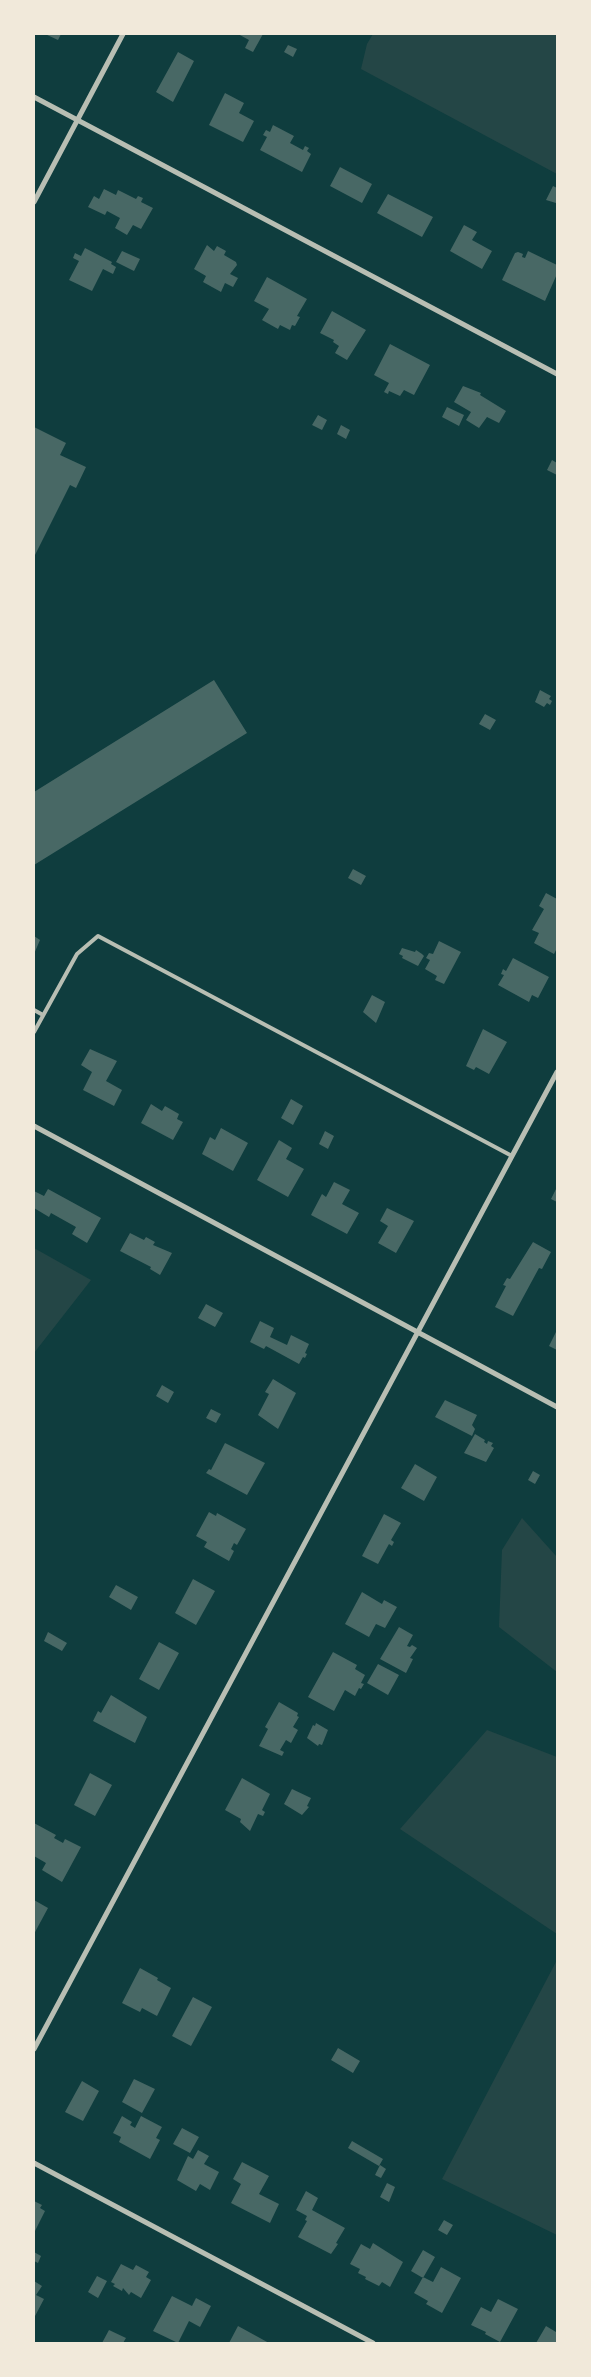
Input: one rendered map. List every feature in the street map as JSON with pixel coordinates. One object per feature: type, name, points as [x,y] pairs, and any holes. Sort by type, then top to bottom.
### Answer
[{"type":"street","points":[[34,202],[123,34]]},
{"type":"street","points":[[34,97],[557,374]]},
{"type":"street","points":[[34,2049],[557,1072]]},
{"type":"street","points":[[34,1126],[557,1407]]},
{"type":"street","points":[[34,2163],[373,2343]]},
{"type":"lane","points":[[34,1032],[77,954],[98,936],[512,1156]]},
{"type":"lane","points":[[34,1010],[43,1015]]},
{"type":"shaded area","points":[[373,34],[557,34],[557,174],[361,69],[367,44]]},
{"type":"shaded area","points":[[34,1248],[91,1280],[34,1353]]},
{"type":"shaded area","points":[[522,1518],[557,1557],[557,1672],[499,1627],[502,1550]]},
{"type":"shaded area","points":[[487,1730],[557,1757],[557,1934],[400,1829]]},
{"type":"shaded area","points":[[557,1960],[557,2235],[442,2179]]},
{"type":"building","points":[[45,34],[61,34],[58,40]]},
{"type":"building","points":[[238,34],[263,34],[253,52],[245,48],[249,40]]},
{"type":"building","points":[[288,45],[297,49],[293,57],[284,52]]},
{"type":"building","points":[[178,52],[194,61],[173,102],[156,92]]},
{"type":"building","points":[[225,93],[244,103],[239,113],[254,121],[243,142],[209,125]]},
{"type":"building","points":[[273,125],[294,136],[290,143],[303,150],[305,146],[309,148],[307,151],[311,154],[302,172],[260,150],[267,137],[263,135],[266,130],[270,132]]},
{"type":"building","points":[[340,167],[372,184],[362,203],[330,186]]},
{"type":"building","points":[[553,186],[557,188],[556,203],[546,200]]},
{"type":"building","points":[[104,189],[116,195],[118,190],[136,199],[138,196],[143,198],[141,202],[153,208],[141,229],[133,225],[127,235],[115,228],[120,218],[107,211],[105,215],[88,207],[94,196],[99,199]]},
{"type":"building","points":[[388,194],[433,217],[422,237],[377,213]]},
{"type":"building","points":[[464,225],[477,232],[472,240],[492,251],[482,269],[450,251]]},
{"type":"building","points":[[207,245],[214,251],[217,246],[226,251],[224,255],[236,262],[237,265],[230,274],[238,278],[233,287],[225,283],[221,292],[203,282],[206,276],[194,269]]},
{"type":"building","points":[[85,248],[112,262],[111,264],[116,267],[113,274],[103,269],[92,291],[69,280],[79,261],[73,258],[75,253],[81,256]]},
{"type":"building","points":[[122,251],[140,259],[134,271],[116,262]]},
{"type":"building","points":[[528,251],[557,265],[557,274],[545,301],[502,280],[515,253],[523,254],[522,257],[525,258]]},
{"type":"building","points":[[267,277],[307,299],[297,316],[300,317],[295,326],[292,325],[290,330],[280,325],[278,329],[262,320],[269,309],[254,301]]},
{"type":"building","points":[[332,311],[366,330],[347,360],[335,353],[339,346],[333,342],[334,340],[320,333]]},
{"type":"building","points":[[390,344],[430,365],[414,395],[404,390],[400,396],[389,391],[388,394],[384,392],[389,383],[374,375]]},
{"type":"building","points":[[463,386],[481,393],[480,395],[506,411],[499,423],[487,417],[479,428],[466,420],[471,412],[454,402]]},
{"type":"building","points":[[447,407],[464,415],[459,426],[442,417]]},
{"type":"building","points":[[318,415],[327,420],[322,430],[312,425]]},
{"type":"building","points":[[341,425],[350,430],[346,439],[337,434]]},
{"type":"building","points":[[34,427],[66,443],[60,455],[86,467],[76,488],[70,485],[34,557]]},
{"type":"building","points":[[552,460],[557,463],[557,475],[547,470]]},
{"type":"building","points":[[214,680],[247,733],[34,865],[34,792]]},
{"type":"building","points":[[540,690],[551,696],[549,699],[552,701],[550,705],[547,703],[544,707],[535,702]]},
{"type":"building","points":[[485,714],[496,720],[490,730],[479,724]]},
{"type":"building","points":[[353,869],[366,876],[361,885],[348,878]]},
{"type":"building","points":[[546,893],[557,899],[557,948],[554,954],[534,943],[539,933],[532,930],[544,909],[539,906]]},
{"type":"building","points":[[34,936],[40,940],[34,954]]},
{"type":"building","points":[[439,941],[461,952],[444,984],[435,980],[437,976],[425,969],[430,960],[426,958],[429,953],[433,954]]},
{"type":"building","points":[[402,948],[415,952],[416,950],[424,956],[418,966],[402,958],[403,956],[399,954]]},
{"type":"building","points":[[513,958],[549,977],[538,998],[532,995],[529,1002],[498,985],[504,975],[501,974],[503,969],[506,971]]},
{"type":"building","points":[[372,995],[385,1002],[376,1023],[363,1012]]},
{"type":"building","points":[[483,1029],[507,1042],[489,1074],[476,1067],[474,1070],[466,1066]]},
{"type":"building","points":[[90,1049],[117,1061],[106,1081],[122,1090],[114,1106],[83,1090],[92,1072],[81,1065]]},
{"type":"building","points":[[291,1099],[303,1106],[293,1125],[281,1118]]},
{"type":"building","points":[[151,1104],[162,1111],[165,1106],[179,1114],[177,1119],[183,1122],[173,1140],[141,1123]]},
{"type":"building","points":[[221,1128],[248,1143],[233,1171],[202,1154],[210,1137],[215,1140]]},
{"type":"building","points":[[325,1131],[334,1136],[328,1149],[319,1144]]},
{"type":"building","points":[[279,1140],[292,1148],[286,1159],[304,1169],[288,1197],[257,1180]]},
{"type":"building","points":[[334,1182],[350,1190],[342,1204],[359,1213],[347,1234],[311,1215],[322,1194],[326,1197]]},
{"type":"building","points":[[557,1187],[557,1202],[551,1199]]},
{"type":"building","points":[[48,1189],[101,1218],[87,1243],[72,1234],[76,1227],[51,1213],[49,1217],[34,1208],[34,1191],[44,1196]]},
{"type":"building","points":[[387,1208],[414,1221],[396,1253],[378,1243],[388,1226],[380,1221]]},
{"type":"building","points":[[130,1233],[144,1240],[146,1237],[155,1242],[153,1245],[172,1253],[160,1275],[150,1269],[151,1267],[120,1251]]},
{"type":"building","points":[[533,1242],[551,1252],[542,1269],[539,1268],[513,1316],[495,1307],[506,1286],[503,1285],[507,1278],[510,1279]]},
{"type":"building","points":[[206,1304],[223,1313],[215,1327],[198,1318]]},
{"type":"building","points":[[260,1321],[274,1328],[270,1337],[287,1345],[291,1335],[309,1344],[305,1358],[303,1357],[299,1364],[266,1346],[264,1349],[250,1342]]},
{"type":"building","points":[[557,1330],[557,1350],[549,1346]]},
{"type":"building","points":[[273,1379],[296,1393],[278,1429],[258,1415],[269,1394],[265,1392]]},
{"type":"building","points":[[162,1385],[174,1392],[168,1403],[156,1396]]},
{"type":"building","points":[[445,1400],[477,1415],[472,1425],[475,1429],[472,1436],[435,1417]]},
{"type":"building","points":[[211,1409],[221,1414],[216,1423],[206,1418]]},
{"type":"building","points":[[475,1434],[485,1440],[484,1442],[487,1444],[488,1441],[493,1443],[491,1446],[494,1448],[486,1462],[464,1453]]},
{"type":"building","points":[[225,1443],[265,1463],[247,1495],[206,1473],[209,1469],[211,1470]]},
{"type":"building","points":[[415,1464],[437,1477],[424,1501],[401,1488]]},
{"type":"building","points":[[533,1471],[540,1475],[535,1484],[528,1480]]},
{"type":"building","points":[[209,1512],[216,1516],[217,1513],[246,1529],[237,1545],[234,1543],[231,1549],[234,1551],[229,1561],[204,1547],[207,1542],[196,1536]]},
{"type":"building","points":[[384,1514],[401,1523],[391,1540],[394,1542],[392,1546],[389,1544],[378,1564],[362,1556]]},
{"type":"building","points":[[193,1579],[215,1591],[196,1625],[175,1613]]},
{"type":"building","points":[[116,1585],[138,1597],[131,1610],[109,1597]]},
{"type":"building","points":[[362,1592],[382,1604],[384,1600],[397,1607],[385,1628],[376,1624],[369,1637],[345,1624]]},
{"type":"building","points":[[399,1627],[413,1635],[407,1646],[410,1647],[412,1645],[417,1648],[410,1658],[413,1659],[406,1673],[380,1659]]},
{"type":"building","points":[[48,1632],[67,1643],[62,1651],[44,1641]]},
{"type":"building","points":[[159,1642],[179,1653],[159,1690],[139,1679]]},
{"type":"building","points":[[333,1652],[357,1665],[355,1669],[365,1675],[361,1683],[364,1684],[361,1689],[359,1688],[355,1696],[345,1690],[334,1711],[308,1697]]},
{"type":"building","points":[[378,1664],[399,1675],[388,1695],[367,1683]]},
{"type":"building","points":[[111,1695],[147,1717],[135,1743],[93,1721],[98,1711],[101,1713]]},
{"type":"building","points":[[279,1702],[298,1713],[297,1716],[299,1717],[293,1727],[298,1730],[291,1743],[286,1740],[280,1750],[284,1752],[282,1756],[259,1746],[268,1729],[265,1727]]},
{"type":"building","points":[[316,1723],[328,1730],[322,1745],[319,1744],[318,1746],[307,1738],[313,1725],[315,1726]]},
{"type":"building","points":[[90,1773],[112,1785],[95,1816],[74,1805]]},
{"type":"building","points":[[242,1778],[270,1794],[262,1810],[265,1812],[263,1816],[258,1814],[250,1831],[240,1822],[241,1819],[225,1810]]},
{"type":"building","points":[[292,1789],[311,1798],[307,1806],[309,1807],[302,1815],[284,1804]]},
{"type":"building","points":[[34,1823],[56,1835],[54,1838],[63,1843],[65,1839],[81,1847],[62,1882],[42,1870],[46,1863],[34,1856]]},
{"type":"building","points":[[34,1900],[48,1908],[34,1934]]},
{"type":"building","points":[[140,1968],[171,1988],[157,2016],[142,2008],[140,2012],[122,2003]]},
{"type":"building","points":[[193,1997],[212,2007],[191,2046],[172,2036]]},
{"type":"building","points":[[338,2048],[360,2061],[353,2073],[331,2060]]},
{"type":"building","points":[[134,2079],[155,2089],[142,2113],[122,2102]]},
{"type":"building","points":[[82,2081],[99,2091],[83,2121],[65,2112]]},
{"type":"building","points":[[122,2116],[132,2122],[130,2125],[135,2128],[141,2116],[162,2127],[156,2138],[160,2140],[150,2159],[119,2142],[121,2137],[113,2133]]},
{"type":"building","points":[[182,2128],[199,2137],[190,2153],[173,2144]]},
{"type":"building","points":[[352,2141],[383,2159],[379,2166],[348,2148]]},
{"type":"building","points":[[198,2150],[209,2156],[204,2164],[219,2172],[210,2190],[200,2184],[196,2191],[177,2180],[188,2156],[193,2159]]},
{"type":"building","points":[[242,2162],[269,2176],[259,2194],[279,2204],[270,2223],[231,2203],[241,2184],[233,2179]]},
{"type":"building","points":[[380,2165],[386,2169],[381,2178],[375,2175]]},
{"type":"building","points":[[387,2183],[395,2187],[389,2202],[380,2197]]},
{"type":"building","points":[[306,2191],[318,2198],[312,2210],[345,2228],[331,2254],[298,2237],[307,2221],[305,2220],[307,2216],[296,2210]]},
{"type":"building","points":[[34,2201],[42,2205],[40,2208],[45,2211],[34,2233]]},
{"type":"building","points":[[444,2220],[453,2225],[447,2235],[438,2230]]},
{"type":"building","points":[[373,2243],[403,2262],[390,2287],[382,2282],[379,2286],[365,2279],[366,2277],[358,2273],[360,2269],[350,2264],[361,2244],[370,2249]]},
{"type":"building","points":[[423,2250],[435,2257],[423,2278],[411,2271]]},
{"type":"building","points":[[34,2252],[41,2256],[38,2263],[34,2261]]},
{"type":"building","points":[[121,2264],[133,2270],[136,2265],[149,2272],[146,2277],[151,2280],[141,2298],[131,2292],[129,2295],[123,2288],[122,2291],[113,2286],[115,2284],[111,2282]]},
{"type":"building","points":[[441,2267],[461,2278],[442,2313],[426,2304],[428,2301],[414,2293],[423,2277],[433,2282]]},
{"type":"building","points":[[97,2276],[107,2281],[98,2298],[88,2292]]},
{"type":"building","points":[[34,2281],[42,2286],[36,2295],[44,2299],[34,2318]]},
{"type":"building","points":[[172,2296],[192,2306],[196,2298],[211,2306],[200,2327],[189,2321],[178,2343],[153,2331]]},
{"type":"building","points":[[498,2299],[518,2309],[500,2342],[485,2334],[486,2332],[471,2325],[481,2307],[491,2312]]},
{"type":"building","points":[[238,2326],[269,2343],[229,2343]]},
{"type":"building","points":[[546,2326],[556,2332],[557,2330],[557,2343],[536,2343]]},
{"type":"building","points":[[109,2330],[126,2338],[123,2343],[102,2343]]}]
